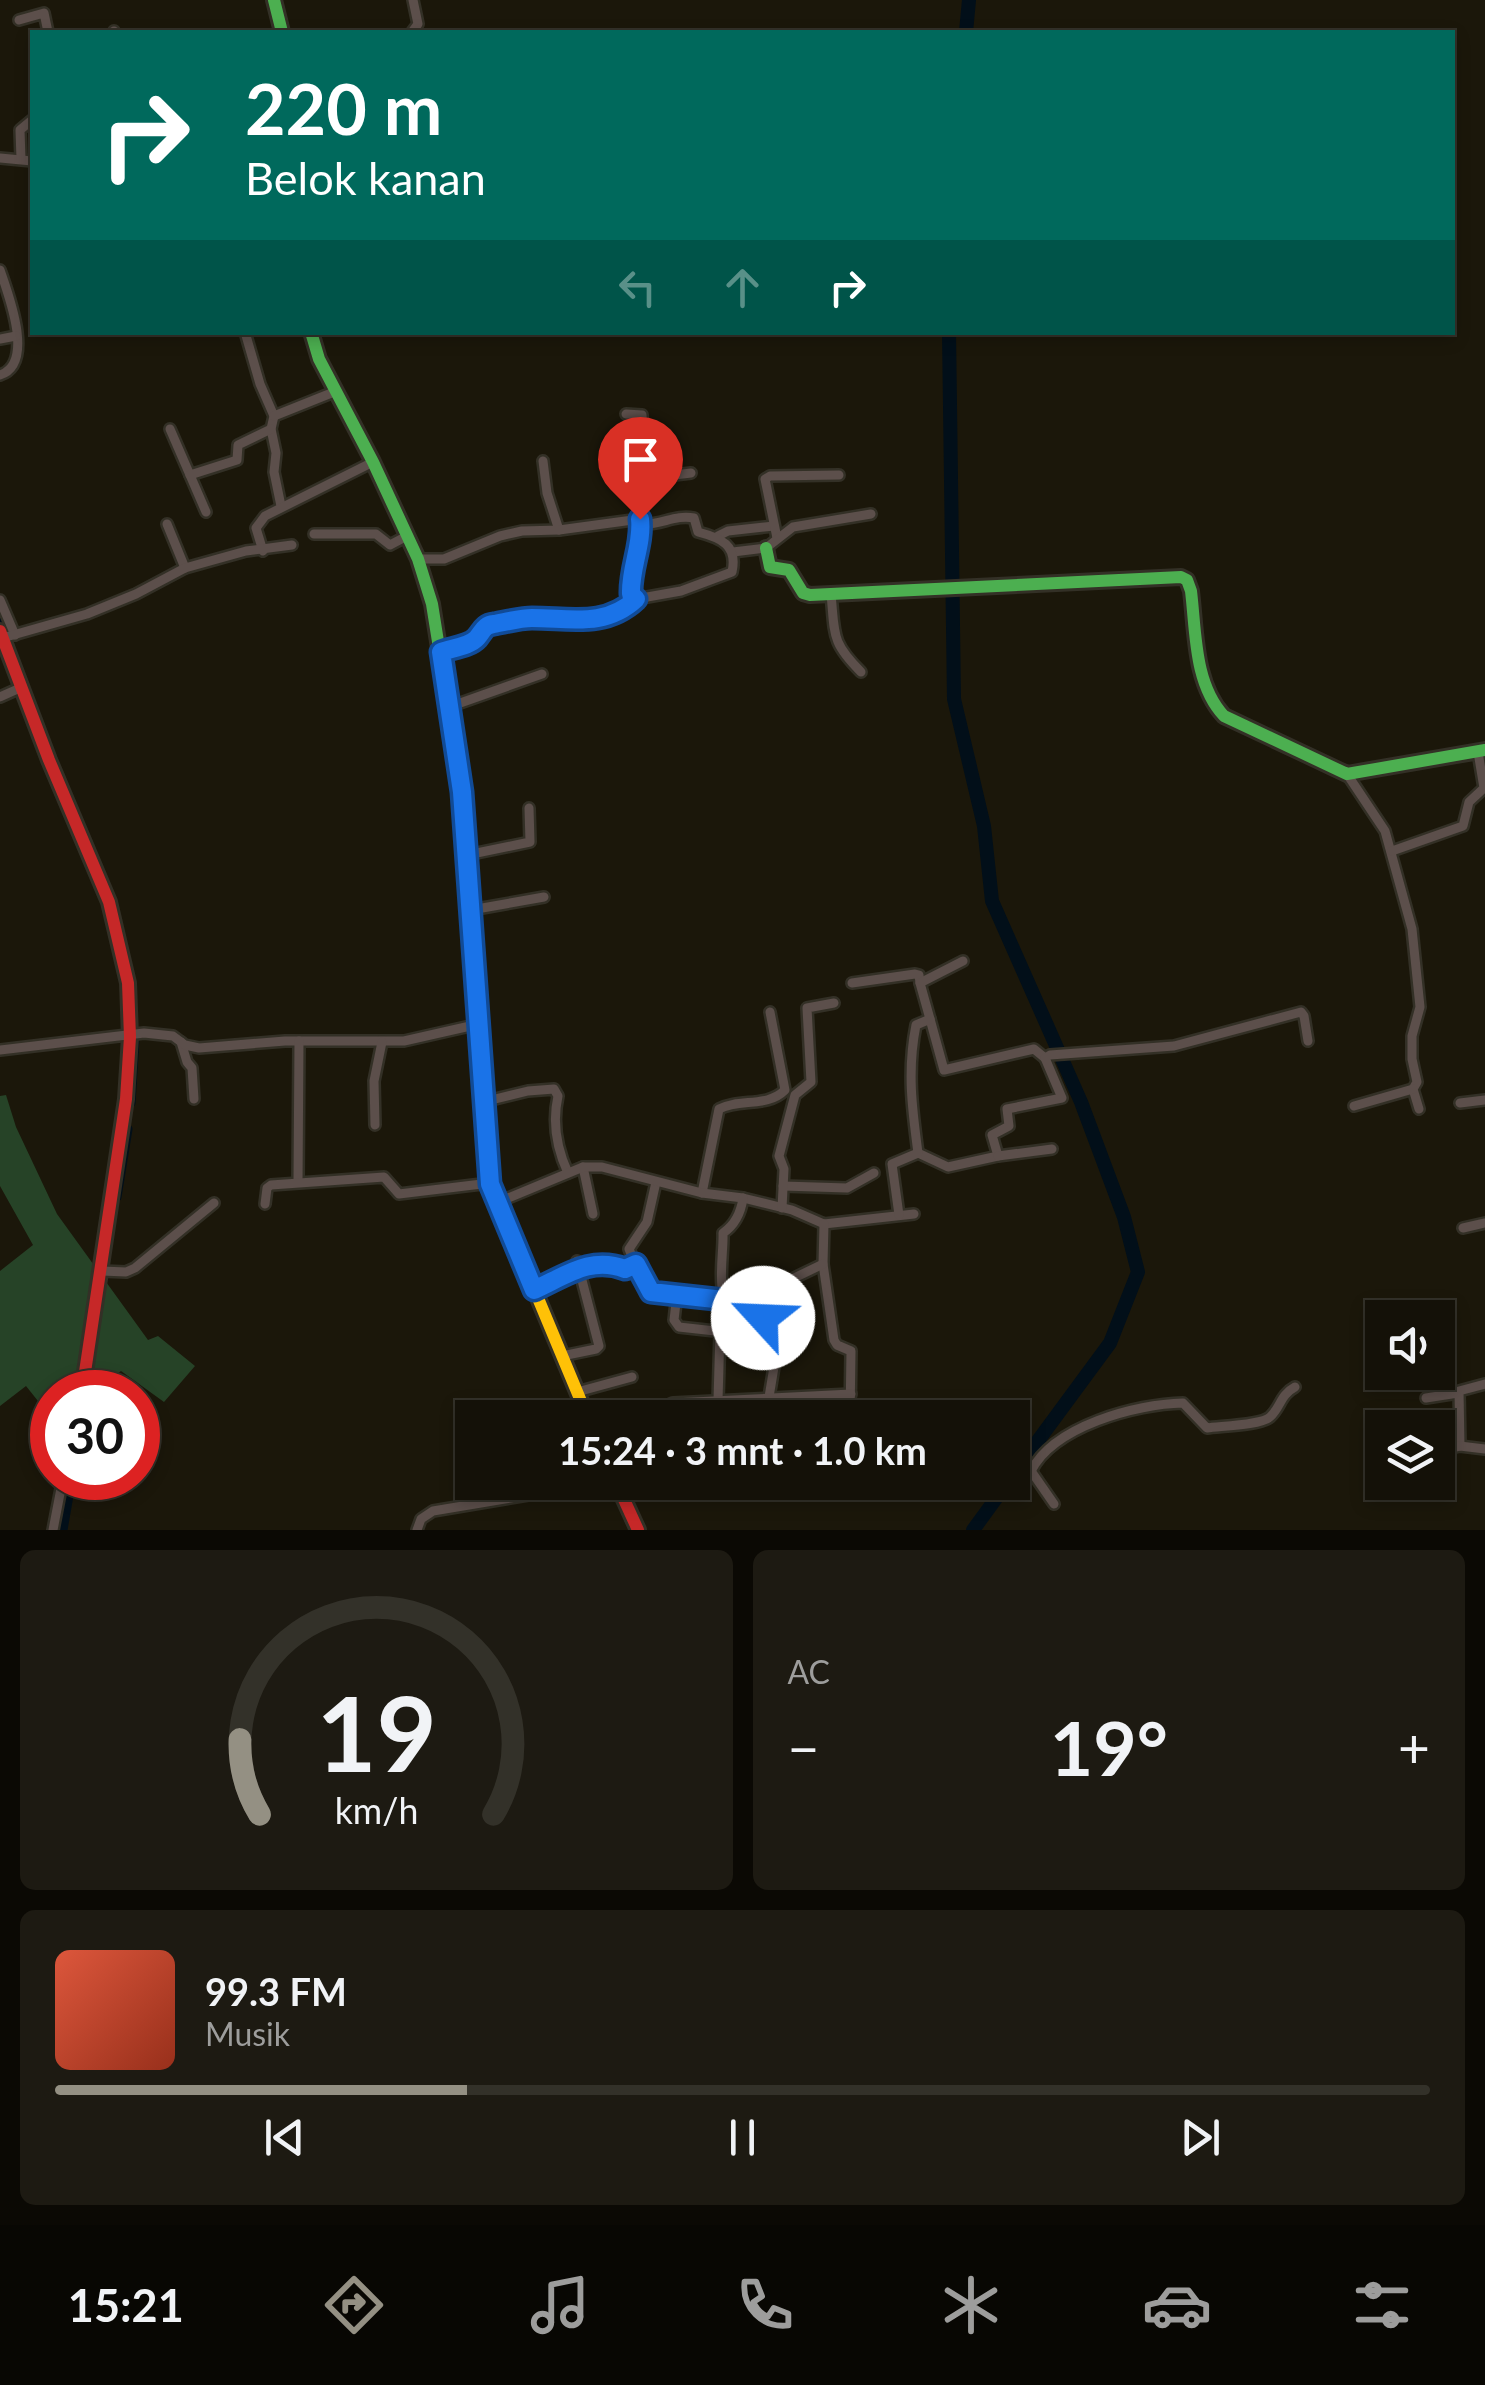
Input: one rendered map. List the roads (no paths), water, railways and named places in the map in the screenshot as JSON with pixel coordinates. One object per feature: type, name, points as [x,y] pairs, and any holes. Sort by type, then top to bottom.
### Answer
[{"type":"street","points":[[274,0],[282,30]]},
{"type":"street","points":[[413,0],[418,24],[414,30]]},
{"type":"street","points":[[19,20],[44,13],[48,30]]},
{"type":"street","points":[[21,159],[20,130],[30,122]]},
{"type":"street","points":[[0,158],[30,161]]},
{"type":"street","points":[[0,270],[5,305],[18,328],[18,362],[10,372],[0,375]]},
{"type":"street","points":[[246,335],[274,416],[274,472],[281,506]]},
{"type":"street","points":[[312,335],[334,392],[373,462],[418,559],[432,604],[467,855],[490,1184],[580,1400]]},
{"type":"street","points":[[0,339],[16,336]]},
{"type":"street","points":[[274,416],[334,392]]},
{"type":"street","points":[[626,414],[642,414],[658,477]]},
{"type":"street","points":[[170,429],[206,512]]},
{"type":"street","points":[[190,476],[236,460],[238,445],[271,429]]},
{"type":"street","points":[[543,461],[559,530]]},
{"type":"street","points":[[264,551],[256,528],[265,516],[373,462]]},
{"type":"street","points":[[636,599],[631,591],[641,521],[638,484],[658,477],[691,474]]},
{"type":"street","points":[[839,474],[767,477],[764,483],[774,526],[770,567],[790,571],[803,594],[1181,576],[1190,584],[1200,661],[1216,710],[1347,774],[1385,831],[1412,929],[1418,968],[1420,1007],[1412,1036],[1412,1059],[1416,1082],[1413,1089],[1419,1109]]},
{"type":"street","points":[[733,552],[772,543],[793,527],[871,514]]},
{"type":"street","points":[[418,559],[444,560],[522,531],[641,521],[652,525],[689,516],[694,518],[698,532],[718,536],[740,529],[774,526]]},
{"type":"street","points":[[166,524],[185,568]]},
{"type":"street","points":[[314,534],[376,534],[390,545],[406,536]]},
{"type":"street","points":[[441,652],[475,640],[483,628],[496,623],[504,625],[530,618],[595,620],[627,608],[636,599],[681,591],[730,572],[734,569],[733,552],[718,536]]},
{"type":"street","points":[[7,635],[120,601],[185,568],[246,551],[292,545]]},
{"type":"street","points":[[831,594],[839,649],[861,672]]},
{"type":"street","points":[[0,600],[20,688],[109,902],[136,1035],[105,1270],[86,1370]]},
{"type":"street","points":[[449,707],[542,674]]},
{"type":"street","points":[[0,698],[20,688]]},
{"type":"street","points":[[1347,774],[1481,751],[1484,788],[1469,802],[1463,826],[1392,851]]},
{"type":"street","points":[[467,855],[530,842],[530,808]]},
{"type":"street","points":[[471,910],[544,897]]},
{"type":"street","points":[[920,983],[962,961]]},
{"type":"street","points":[[852,984],[919,975],[944,1070],[1034,1049],[1047,1056],[1174,1046],[1300,1012],[1308,1041]]},
{"type":"street","points":[[702,1193],[719,1108],[795,1095],[812,1082],[808,1008],[834,1003]]},
{"type":"street","points":[[770,1012],[784,1080],[785,1090],[780,1095]]},
{"type":"street","points":[[918,1153],[911,1122],[909,1065],[916,1025],[930,1019]]},
{"type":"street","points":[[0,1050],[136,1035],[172,1036],[199,1048],[299,1040],[382,1042],[449,1033],[479,1024]]},
{"type":"street","points":[[298,1182],[299,1040]]},
{"type":"street","points":[[181,1042],[186,1062],[192,1068],[194,1098]]},
{"type":"street","points":[[374,1125],[374,1081],[382,1042]]},
{"type":"street","points":[[998,1156],[992,1135],[1009,1126],[1008,1109],[1062,1098],[1047,1056]]},
{"type":"street","points":[[482,1102],[554,1089],[558,1096],[552,1116],[568,1174]]},
{"type":"street","points":[[1354,1106],[1413,1089]]},
{"type":"street","points":[[782,1208],[784,1169],[779,1156],[795,1095]]},
{"type":"street","points":[[1460,1103],[1485,1100]]},
{"type":"street","points":[[899,1215],[892,1164],[918,1153],[948,1167],[1052,1149]]},
{"type":"street","points":[[583,1167],[593,1214]]},
{"type":"street","points":[[496,1204],[583,1167],[602,1167],[702,1193],[782,1208],[824,1224],[914,1214]]},
{"type":"street","points":[[784,1186],[846,1188],[874,1173]]},
{"type":"street","points":[[265,1204],[269,1186],[298,1182],[380,1176],[399,1194],[490,1184]]},
{"type":"street","points":[[656,1182],[646,1222],[630,1246],[651,1292],[724,1300]]},
{"type":"street","points":[[677,1294],[674,1320],[679,1327],[733,1333],[734,1312],[724,1300],[723,1233],[738,1216],[743,1198]]},
{"type":"street","points":[[105,1270],[126,1272],[134,1268],[214,1202]]},
{"type":"street","points":[[1463,1228],[1485,1223]]},
{"type":"street","points":[[824,1224],[823,1264],[834,1340],[851,1351],[851,1400]]},
{"type":"street","points":[[578,1264],[615,1263],[625,1269],[636,1264]]},
{"type":"street","points":[[534,1290],[573,1274],[578,1264]]},
{"type":"street","points":[[562,1356],[599,1347],[578,1264]]},
{"type":"street","points":[[780,1296],[790,1280],[823,1264]]},
{"type":"street","points":[[734,1312],[758,1312],[763,1318]]},
{"type":"street","points":[[720,1331],[718,1400],[851,1394]]},
{"type":"street","points":[[769,1397],[774,1367]]},
{"type":"street","points":[[577,1392],[632,1377]]},
{"type":"street","points":[[1426,1398],[1458,1394],[1464,1387],[1485,1384]]},
{"type":"street","points":[[1054,1504],[1030,1470],[1045,1449],[1069,1432],[1131,1411],[1183,1404],[1207,1428],[1262,1422],[1274,1414],[1280,1398],[1295,1387]]},
{"type":"street","points":[[1458,1394],[1460,1446]]},
{"type":"street","points":[[1455,1447],[1485,1450]]},
{"type":"street","points":[[53,1530],[59,1500]]},
{"type":"street","points":[[417,1530],[421,1519],[433,1512],[502,1500]]},
{"type":"street","points":[[624,1500],[638,1530]]},
{"type":"waterway","points":[[966,30],[969,0]]},
{"type":"waterway","points":[[949,335],[954,699],[984,826],[992,901],[1081,1102],[1124,1217],[1138,1272],[1110,1343],[1030,1452]]},
{"type":"waterway","points":[[0,620],[7,636]]},
{"type":"waterway","points":[[131,1103],[135,1039]]},
{"type":"waterway","points":[[117,1197],[128,1129]]},
{"type":"waterway","points":[[63,1530],[68,1500]]},
{"type":"waterway","points":[[973,1530],[995,1500]]}]
